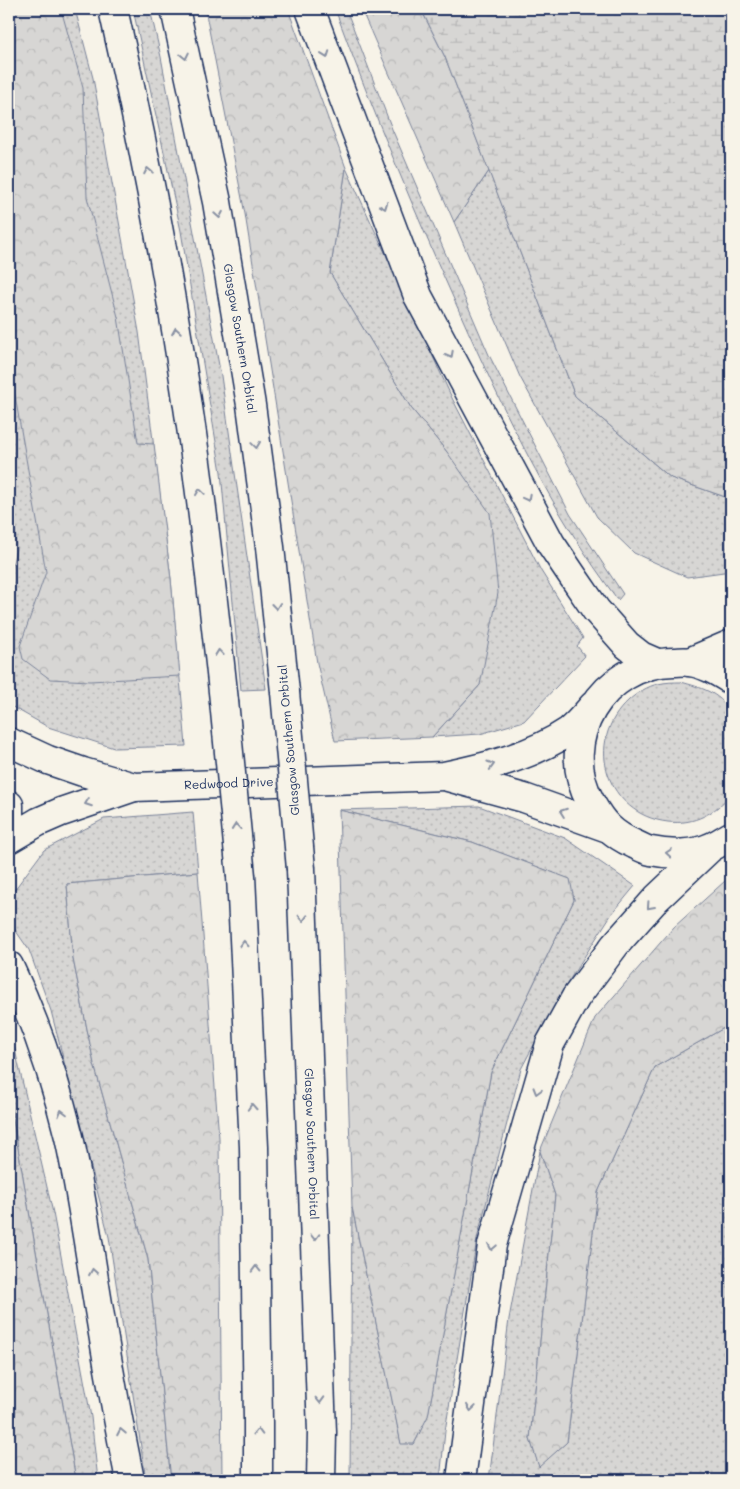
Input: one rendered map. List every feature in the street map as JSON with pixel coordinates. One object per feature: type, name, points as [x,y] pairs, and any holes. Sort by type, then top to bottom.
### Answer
[{"type":"main road","points":[[113,9],[134,100],[157,220],[189,410],[210,570],[224,702],[240,876],[254,1147],[258,1480]]},
{"type":"main road","name":"Glasgow Southern Orbital","points":[[175,9],[217,202],[251,405],[285,692],[301,869],[322,1432],[321,1480]]},
{"type":"main road","points":[[310,9],[423,304],[551,544],[596,610],[628,645],[641,656],[657,663],[689,662],[713,668],[731,680]]},
{"type":"main road","points":[[689,662],[731,644]]},
{"type":"main road","name":"Redwood Drive","points":[[9,742],[48,760],[134,786],[444,776],[491,766],[524,754],[571,730],[614,683],[640,667],[657,663]]},
{"type":"main road","points":[[593,706],[581,734],[578,763],[584,792],[599,818],[608,828],[622,838],[650,851],[682,854],[720,842]]},
{"type":"main road","name":"Redwood Drive","points":[[444,776],[524,798],[608,828]]},
{"type":"main road","name":"Redwood Drive","points":[[9,839],[38,822],[61,812],[134,786]]},
{"type":"main road","points":[[9,805],[9,815]]},
{"type":"main road","points":[[461,1480],[492,1245],[550,1044],[576,997],[616,945],[657,898],[720,842]]},
{"type":"main road","points":[[9,966],[32,1019],[60,1104],[68,1137],[81,1195],[107,1360],[130,1480]]},
{"type":"green space","points":[[9,9],[75,9],[93,78],[139,332],[171,579],[186,746],[114,748],[48,727],[9,705],[9,580],[16,549],[12,473],[9,462]]},
{"type":"green space","points":[[9,9],[61,9],[83,88],[87,197],[118,317],[138,443],[154,444],[171,579],[180,676],[90,681],[50,679],[23,659],[20,646],[46,572],[9,362]]},
{"type":"green space","points":[[133,9],[150,9],[161,57],[221,376],[266,689],[241,690],[221,472],[181,231]]},
{"type":"green space","points":[[205,9],[288,9],[346,168],[330,273],[411,408],[447,452],[490,513],[498,593],[480,685],[432,737],[335,741],[317,663],[245,214]]},
{"type":"green space","points":[[335,9],[346,9],[392,129],[489,355],[570,514],[623,594],[618,600],[594,567],[551,497],[494,387],[411,200],[364,86]]},
{"type":"green space","points":[[361,9],[421,9],[445,57],[489,171],[454,222]]},
{"type":"green space","points":[[421,9],[731,9],[731,499],[671,478],[575,396],[445,57]]},
{"type":"green space","points":[[346,168],[452,398],[541,571],[583,638],[577,646],[585,656],[524,721],[480,734],[432,737],[480,685],[447,452],[411,408],[330,273]]},
{"type":"green space","points":[[489,171],[575,396],[671,478],[731,499],[731,571],[687,577],[634,553],[597,517],[520,377],[454,222]]},
{"type":"green space","points":[[667,682],[681,682],[696,686],[715,695],[731,711],[731,794],[718,807],[704,816],[687,822],[668,822],[647,816],[630,806],[616,791],[608,774],[605,755],[607,736],[615,717],[629,700],[654,685]]},
{"type":"green space","points":[[479,806],[565,838],[635,886],[611,915],[563,990],[521,1069],[477,1239],[445,1431],[440,1480],[350,1480],[352,1207],[401,1443],[414,1444],[428,1415],[491,1072],[574,900],[569,879],[472,842],[339,810]]},
{"type":"green space","points":[[339,810],[472,842],[570,879],[574,900],[491,1072],[428,1416],[414,1444],[401,1444],[352,1207]]},
{"type":"green space","points":[[193,812],[198,872],[67,884],[73,959],[94,1064],[148,1259],[171,1480],[146,1480],[109,1237],[51,1011],[29,950],[9,921],[9,897],[44,850],[104,819]]},
{"type":"green space","points":[[198,872],[219,1138],[222,1480],[171,1480],[148,1259],[94,1064],[73,959],[67,884]]},
{"type":"green space","points":[[731,878],[731,1024],[655,1067],[598,1192],[567,1442],[539,1467],[530,1439],[555,1195],[540,1151],[595,1018],[674,927],[725,881]]},
{"type":"green space","points":[[9,1024],[53,1213],[91,1417],[98,1480],[76,1480],[9,1097]]},
{"type":"green space","points":[[731,1024],[731,1480],[489,1480],[509,1319],[540,1151],[555,1195],[530,1439],[539,1466],[567,1442],[598,1192],[655,1067]]},
{"type":"green space","points":[[9,1097],[76,1480],[9,1480]]}]
